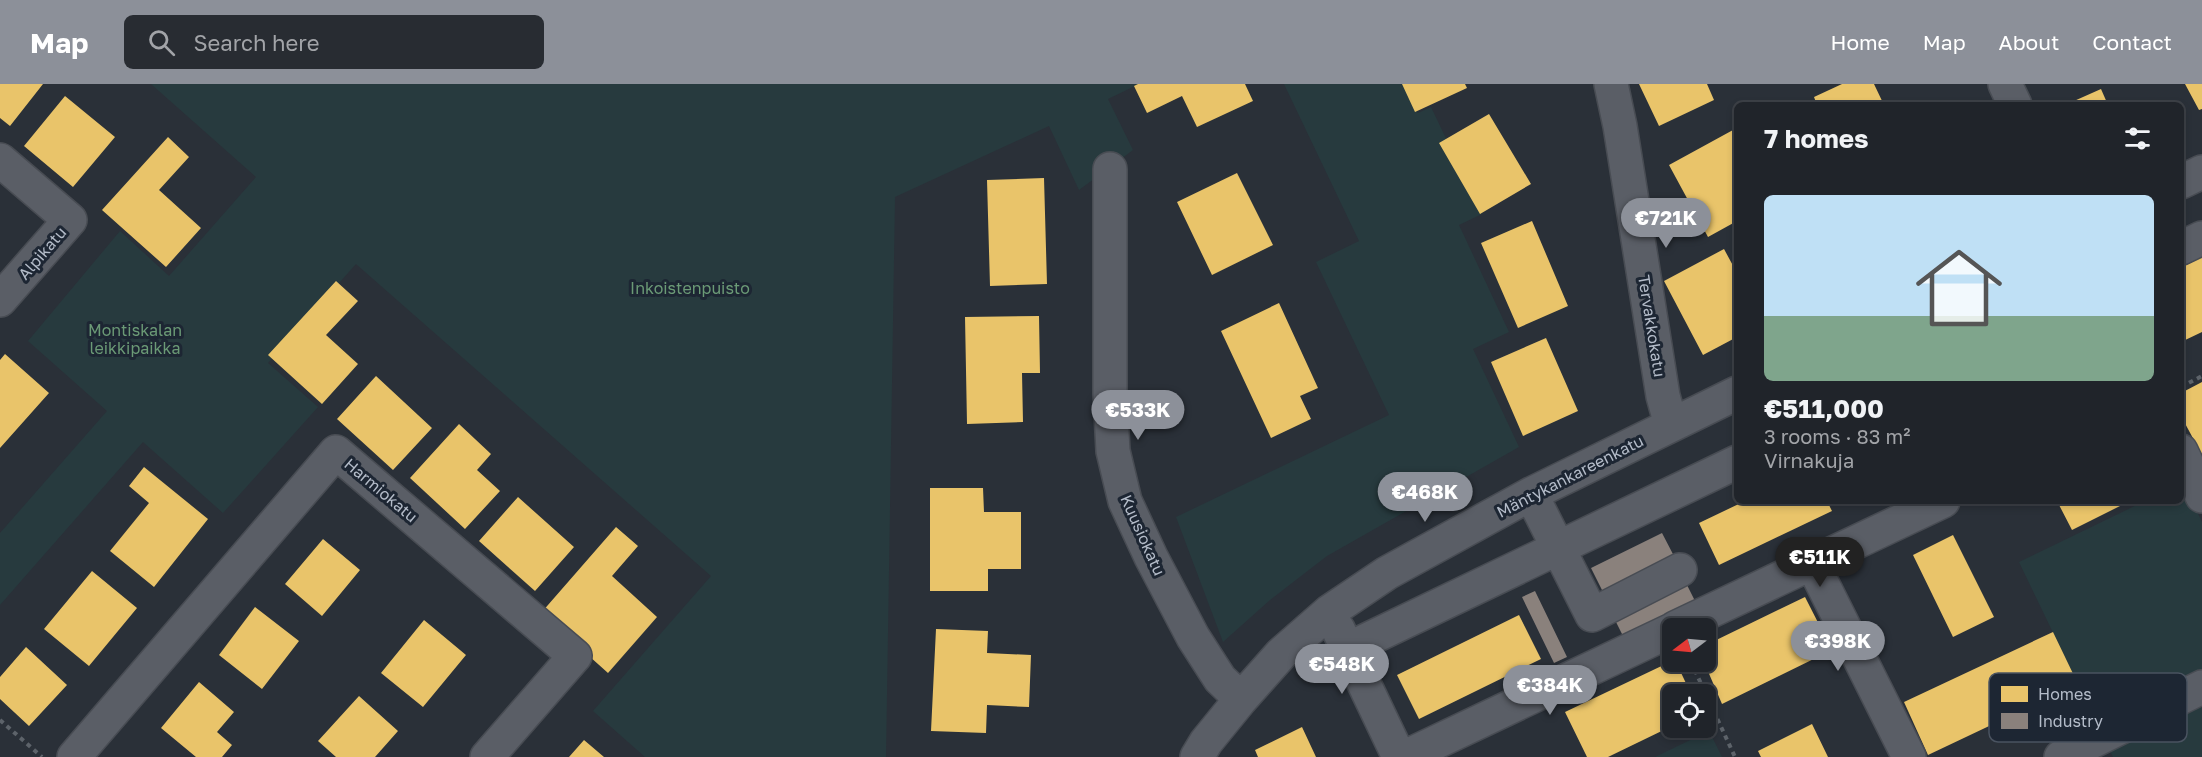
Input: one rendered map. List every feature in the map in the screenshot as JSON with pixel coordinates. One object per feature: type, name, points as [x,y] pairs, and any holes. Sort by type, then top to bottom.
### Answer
[{"type":"street","name":"Tervakkokatu","points":[[1611,84],[1620,126],[1663,396],[1671,425]]},
{"type":"street","points":[[2005,84],[2014,102]]},
{"type":"street","name":"Alpikatu","points":[[0,160],[70,220],[0,300]]},
{"type":"street","name":"Kuusiokatu","points":[[1110,169],[1110,394],[1113,451],[1120,481],[1125,501],[1150,557],[1193,637],[1221,679],[1240,699]]},
{"type":"street","points":[[2184,181],[2202,172]]},
{"type":"street","points":[[2184,247],[2202,238]]},
{"type":"street","name":"Mäntykankareenkatu","points":[[1197,757],[1240,699],[1281,654],[1329,612],[1387,573],[1531,494],[1734,394]]},
{"type":"street","name":"Harmiokatu","points":[[74,757],[336,452],[575,656],[487,757]]},
{"type":"street","points":[[2184,458],[2202,496]]},
{"type":"street","points":[[1348,649],[1734,463]]},
{"type":"street","points":[[1531,494],[1592,615],[1680,570]]},
{"type":"street","points":[[1697,618],[1937,504]]},
{"type":"street","points":[[1812,563],[1909,757]]},
{"type":"street","points":[[1329,612],[1399,757]]},
{"type":"street","points":[[1405,757],[1662,635]]},
{"type":"street","points":[[2187,694],[2202,687]]},
{"type":"street","points":[[2061,757],[2091,742]]},
{"type":"path","points":[[2184,385],[2202,376]]},
{"type":"path","points":[[1696,672],[1735,757]]},
{"type":"path","points":[[0,720],[42,757]]},
{"type":"green space","name":"Inkoistenpuisto","points":[[151,84],[1139,84],[1108,99],[1133,150],[1079,190],[1049,126],[895,197],[886,757],[645,757],[593,711],[711,576],[356,264],[268,363],[318,407],[223,513],[143,442],[0,605],[0,533],[107,411],[28,341],[120,231],[169,276],[256,177]]},
{"type":"green space","points":[[1284,84],[1404,84],[1418,113],[1431,107],[1482,214],[1459,225],[1509,332],[1473,349],[1519,447],[1327,556],[1270,600],[1223,642],[1176,517],[1389,415],[1316,262],[1359,241]]},
{"type":"green space","points":[[2184,485],[2202,522],[2202,674],[2187,682],[2187,673],[2072,673],[2019,562],[2139,504],[2184,504]]},
{"type":"green space","points":[[2202,702],[2202,757],[2113,757],[2108,747],[2118,742],[2187,742],[2187,709]]},
{"type":"green space","points":[[1694,738],[1712,738],[1722,757],[1655,757]]},
{"type":"building: Homes","points":[[0,84],[43,84],[10,126],[0,118]]},
{"type":"building: Homes","points":[[1138,84],[1245,84],[1253,101],[1197,127],[1182,96],[1147,113],[1134,86]]},
{"type":"building: Homes","points":[[1402,84],[1465,84],[1467,88],[1415,112]]},
{"type":"building: Homes","points":[[1639,84],[1707,84],[1714,100],[1659,126]]},
{"type":"building: Homes","points":[[1842,84],[1874,84],[1883,102],[1816,102],[1814,97]]},
{"type":"building: Homes","points":[[2185,84],[2202,84],[2202,109],[2199,110]]},
{"type":"building: Homes","points":[[2101,89],[2107,102],[2072,102]]},
{"type":"building: Homes","points":[[65,96],[115,137],[73,187],[24,146]]},
{"type":"building: Homes","points":[[1489,114],[1531,184],[1480,214],[1439,143]]},
{"type":"building: Homes","points":[[1733,130],[1734,223],[1708,237],[1669,165]]},
{"type":"building: Homes","points":[[168,137],[189,157],[159,190],[201,228],[166,267],[102,210]]},
{"type":"building: Homes","points":[[1237,173],[1273,245],[1212,275],[1177,202]]},
{"type":"building: Homes","points":[[1044,178],[1047,284],[990,286],[987,180]]},
{"type":"building: Homes","points":[[1532,221],[1568,306],[1518,328],[1481,243]]},
{"type":"building: Homes","points":[[1724,249],[1734,267],[1734,339],[1703,355],[1664,281]]},
{"type":"building: Homes","points":[[2202,257],[2202,332],[2184,341],[2184,266]]},
{"type":"building: Homes","points":[[336,281],[358,301],[326,335],[358,364],[322,404],[268,355]]},
{"type":"building: Homes","points":[[1279,303],[1318,388],[1300,396],[1311,419],[1271,438],[1221,331]]},
{"type":"building: Homes","points":[[1039,316],[1040,373],[1022,373],[1023,422],[967,424],[965,317]]},
{"type":"building: Homes","points":[[1546,338],[1578,411],[1523,436],[1491,362]]},
{"type":"building: Homes","points":[[5,354],[49,393],[0,448],[0,360]]},
{"type":"building: Homes","points":[[376,376],[432,428],[393,470],[337,419]]},
{"type":"building: Homes","points":[[2202,382],[2202,455],[2184,422],[2184,391]]},
{"type":"building: Homes","points":[[459,424],[491,454],[477,470],[500,491],[465,529],[410,478]]},
{"type":"building: Homes","points":[[144,467],[208,519],[154,587],[110,551],[149,503],[129,486]]},
{"type":"building: Homes","points":[[930,488],[983,488],[984,512],[1021,512],[1021,569],[988,569],[988,591],[930,591]]},
{"type":"building: Homes","points":[[518,497],[574,547],[535,591],[479,541]]},
{"type":"building: Homes","points":[[1739,504],[1828,504],[1832,511],[1719,565],[1699,523]]},
{"type":"building: Homes","points":[[2059,504],[2124,504],[2072,530]]},
{"type":"building: Homes","points":[[616,527],[638,546],[612,576],[657,617],[608,673],[541,613]]},
{"type":"building: Homes","points":[[1953,535],[1994,617],[1953,637],[1913,555]]},
{"type":"building: Homes","points":[[323,539],[360,570],[322,616],[285,584]]},
{"type":"building: Homes","points":[[92,571],[137,608],[89,666],[44,629]]},
{"type":"building: Homes","points":[[1805,597],[1832,650],[1722,704],[1716,684],[1713,684],[1708,672],[1716,672],[1716,640]]},
{"type":"building: Homes","points":[[255,607],[299,641],[262,689],[219,655]]},
{"type":"building: Homes","points":[[1519,615],[1541,659],[1419,719],[1397,675]]},
{"type":"building: Homes","points":[[424,620],[466,655],[423,707],[381,673]]},
{"type":"building: Homes","points":[[936,629],[988,631],[987,653],[1031,655],[1029,707],[987,705],[986,733],[931,731]]},
{"type":"building: Homes","points":[[2053,632],[2073,673],[1989,673],[1989,726],[1928,755],[1904,702]]},
{"type":"building: Homes","points":[[26,647],[67,685],[29,726],[0,699],[0,677]]},
{"type":"building: Homes","points":[[1662,666],[1662,672],[1681,672],[1686,684],[1662,684],[1662,731],[1608,757],[1587,757],[1565,712]]},
{"type":"building: Homes","points":[[199,682],[234,712],[217,732],[232,745],[222,757],[196,757],[161,728]]},
{"type":"building: Homes","points":[[359,696],[398,731],[375,757],[336,757],[318,741]]},
{"type":"building: Homes","points":[[1812,724],[1828,757],[1761,757],[1758,751]]},
{"type":"building: Homes","points":[[1302,727],[1316,757],[1258,757],[1255,750]]},
{"type":"building: Homes","points":[[584,740],[604,757],[569,757]]},
{"type":"building: Industry","points":[[1662,533],[1675,558],[1604,594],[1591,568]]},
{"type":"building: Industry","points":[[1687,585],[1700,611],[1686,618],[1662,618],[1662,629],[1628,646],[1615,620]]},
{"type":"building: Industry","points":[[1535,591],[1567,657],[1554,663],[1522,597]]},
{"type":"park label","name":"Montiskalan leikkipaikka","points":[[135,339]]}]
